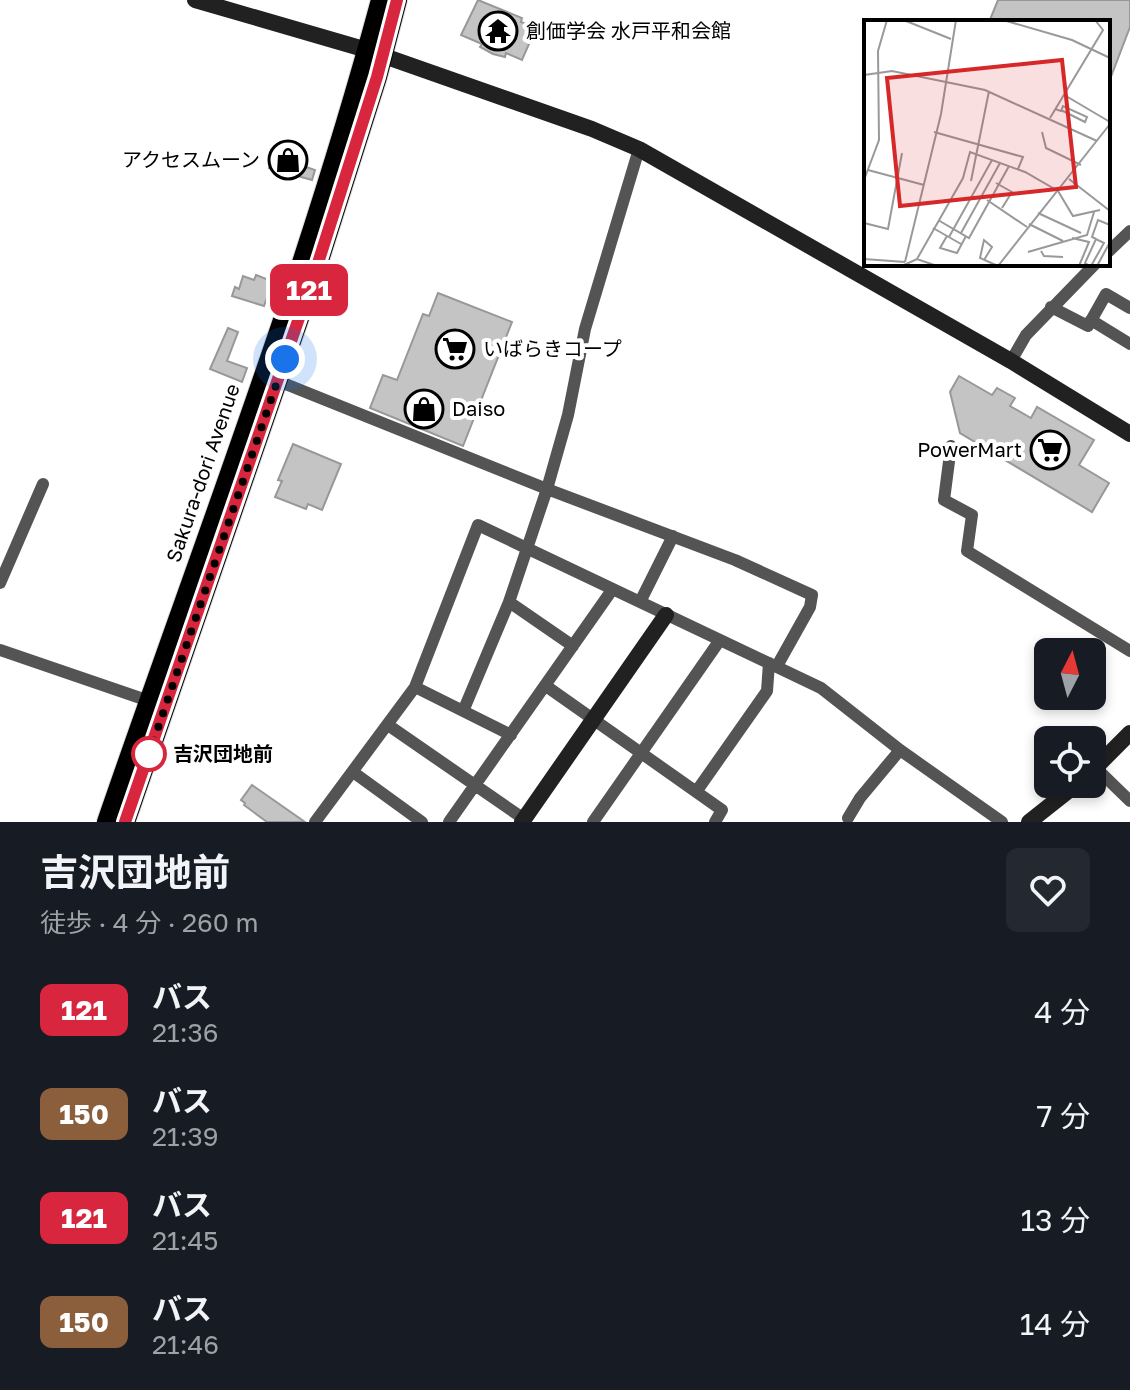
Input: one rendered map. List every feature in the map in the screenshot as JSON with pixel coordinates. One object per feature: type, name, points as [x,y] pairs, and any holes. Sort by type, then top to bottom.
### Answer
[{"type":"main road","name":"Sakura-dori Avenue","points":[[375,52],[381,0]]},
{"type":"main road","name":"Sakura-dori Avenue","points":[[107,822],[157,704],[270,378],[308,243],[375,52],[397,0]]},
{"type":"main road","name":"Sakura-dori Avenue","points":[[125,822],[157,704]]},
{"type":"street","points":[[195,0],[375,52],[592,129],[639,149],[1011,361],[1130,434]]},
{"type":"street","points":[[464,709],[509,602],[547,489],[568,415],[585,329],[639,149]]},
{"type":"street","points":[[1110,250],[1129,232]]},
{"type":"street","points":[[1011,361],[1026,335],[1093,266]]},
{"type":"street","points":[[1051,307],[1088,326],[1106,294],[1130,308]]},
{"type":"street","points":[[1091,320],[1130,344]]},
{"type":"street","points":[[270,378],[547,489],[735,560],[812,595],[810,607],[773,665],[767,691],[696,792]]},
{"type":"street","points":[[951,446],[944,500],[972,515],[967,551],[1130,651]]},
{"type":"street","points":[[0,583],[43,484]]},
{"type":"street","points":[[316,822],[415,687],[478,525],[821,688],[900,750],[1002,822]]},
{"type":"street","points":[[640,602],[673,536]]},
{"type":"street","points":[[449,822],[612,590]]},
{"type":"street","points":[[509,602],[573,646]]},
{"type":"street","points":[[388,725],[524,821],[666,615]]},
{"type":"street","points":[[593,822],[720,640]]},
{"type":"street","points":[[0,650],[157,704]]},
{"type":"street","points":[[546,686],[722,810],[715,822]]},
{"type":"street","points":[[415,687],[511,735]]},
{"type":"street","points":[[1106,757],[1130,733]]},
{"type":"street","points":[[848,818],[860,798],[900,750]]},
{"type":"street","points":[[353,772],[422,822]]},
{"type":"street","points":[[1106,780],[1130,801]]},
{"type":"street","points":[[1029,822],[1059,798]]},
{"type":"building","name":"創価学会 水戸平和会館","points":[[478,0],[522,18],[521,22],[536,28],[522,60],[506,53],[505,57],[493,54],[480,47],[482,44],[461,35]]},
{"type":"building","points":[[998,0],[1130,0],[1130,27],[1110,79],[1110,20],[990,20]]},
{"type":"building","points":[[273,155],[315,170],[312,180],[269,168]]},
{"type":"building","points":[[256,275],[269,280],[267,286],[271,287],[264,306],[232,296],[235,287],[239,289],[243,276],[254,280]]},
{"type":"building","name":"いばらきコープ","points":[[438,293],[512,322],[463,446],[370,408],[383,375],[397,380],[423,314],[429,316]]},
{"type":"building","points":[[228,328],[238,332],[227,361],[247,368],[242,382],[210,369]]},
{"type":"building","points":[[959,376],[992,395],[997,388],[1015,398],[1010,406],[1031,418],[1037,407],[1094,440],[1079,465],[1109,483],[1092,512],[960,433],[950,392]]},
{"type":"building","points":[[293,444],[341,464],[322,510],[308,504],[306,509],[275,497],[282,481],[278,480]]},
{"type":"building","points":[[252,785],[305,822],[267,822],[241,800]]},
{"type":"bus line","name":"121","points":[[125,822],[318,263],[377,77],[397,0]]},
{"type":"place","name":"創価学会 水戸平和会館","points":[[498,31]]},
{"type":"place","name":"アクセスムーン","points":[[288,160]]},
{"type":"place","name":"いばらきコープ","points":[[455,349]]},
{"type":"place","name":"Daiso","points":[[424,409]]},
{"type":"place","name":"PowerMart","points":[[1050,450]]},
{"type":"place","name":"吉沢団地前","points":[[149,754]]},
{"type":"route","points":[[149,754],[285,359]]}]
